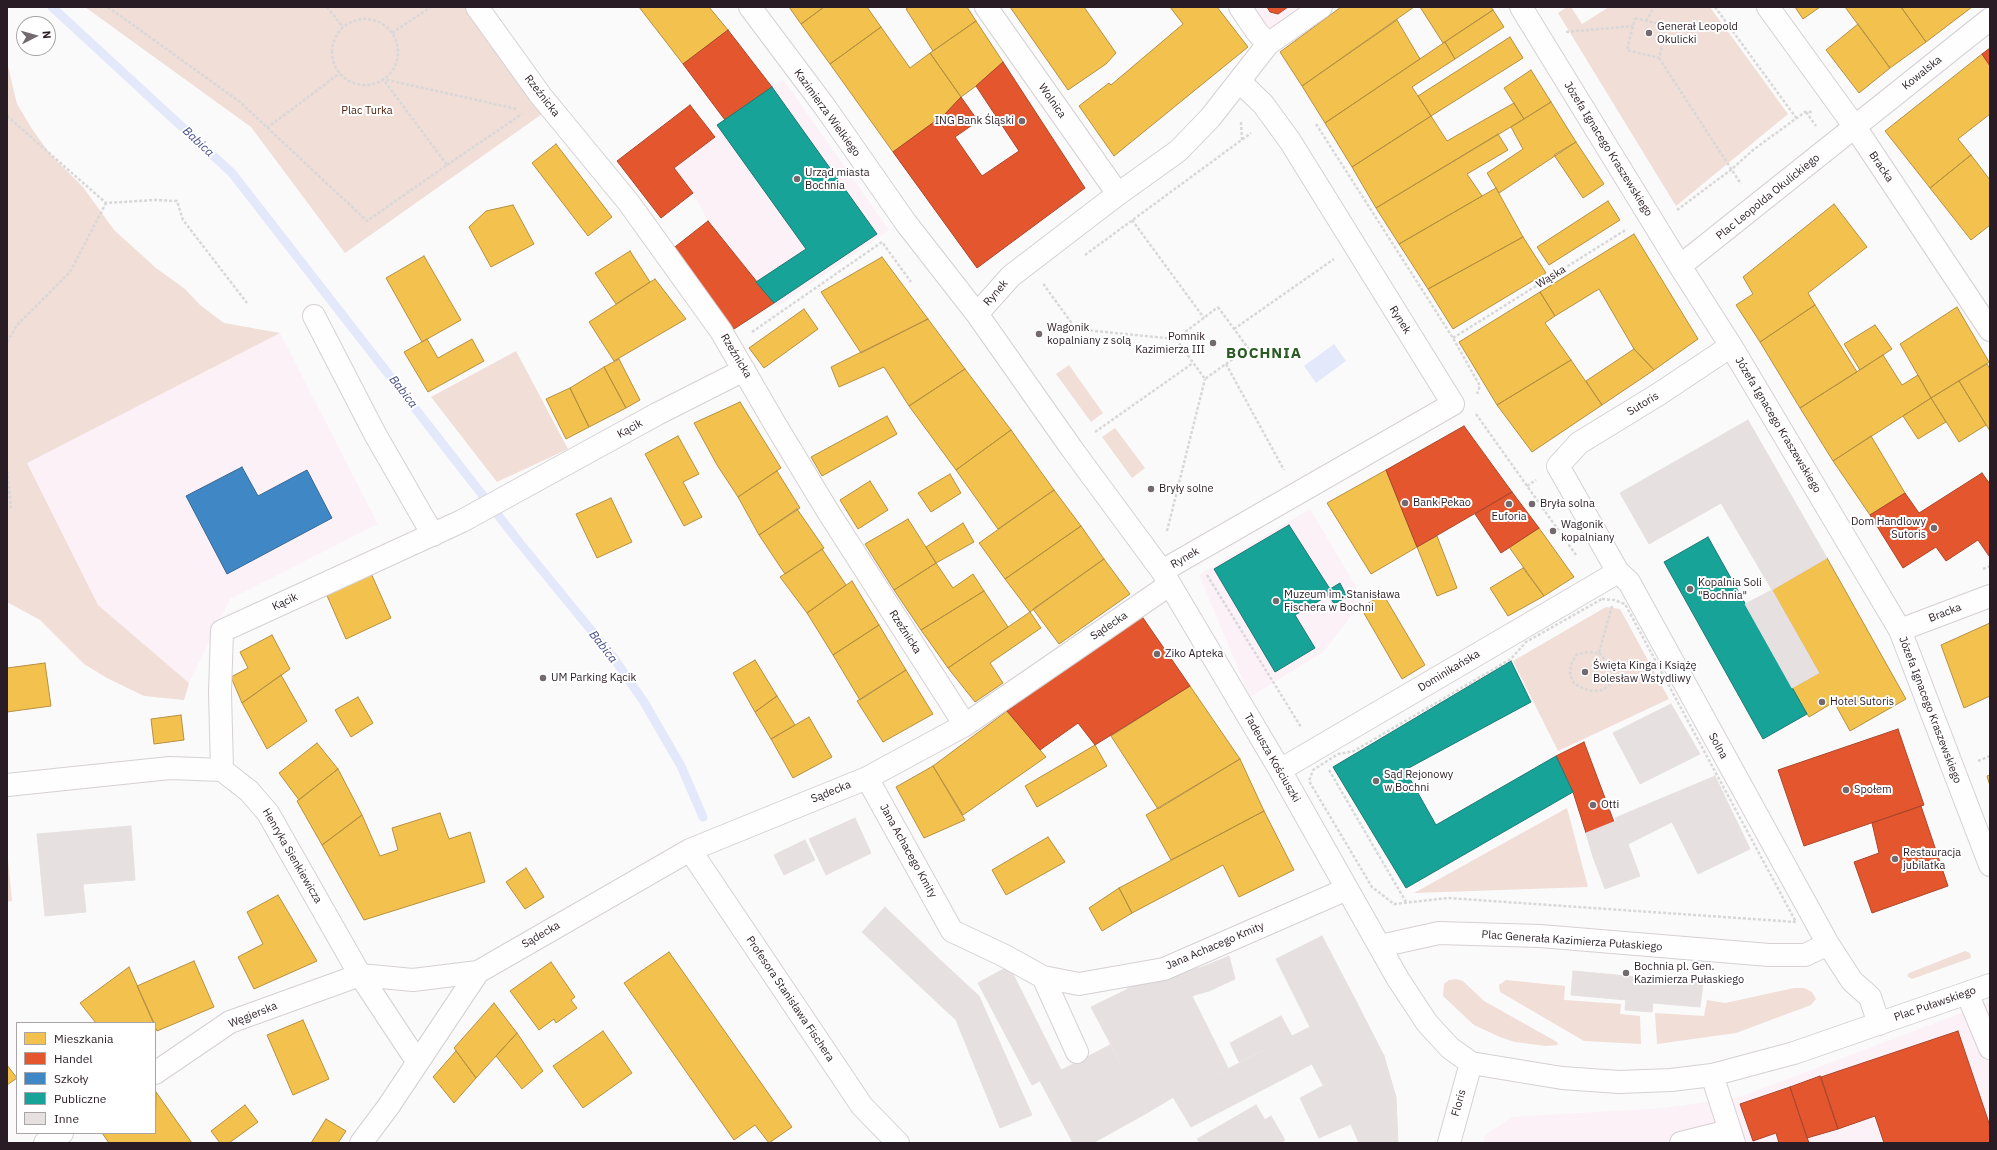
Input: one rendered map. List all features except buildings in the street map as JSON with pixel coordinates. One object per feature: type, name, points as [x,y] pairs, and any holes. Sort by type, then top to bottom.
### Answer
[{"type":"street","name":"Rzeźnicka","points":[[477,7],[540,96],[629,203],[728,342],[827,510],[965,725]]},
{"type":"street","name":"Kazimierza Wielkiego","points":[[750,7],[825,108],[906,223],[977,314]]},
{"type":"street","name":"Wolnica","points":[[986,7],[1118,194]]},
{"type":"street","points":[[1240,7],[1257,32],[1268,44]]},
{"type":"street","name":"Rynek","points":[[1240,82],[1264,104],[1290,141],[1453,404],[1165,578],[977,314],[1011,276],[1118,194],[1178,151],[1240,82],[1268,44],[1321,7]]},
{"type":"street","name":"Bracka","points":[[1768,7],[1855,127],[1990,330]]},
{"type":"street","name":"Józefa Ignacego Kraszewskiego","points":[[1524,10],[1680,266],[1732,346],[1900,630],[1990,865]]},
{"type":"street","name":"Kowalska","points":[[1855,127],[1990,19]]},
{"type":"street","name":"Plac Leopolda Okulickiego","points":[[1680,266],[1855,127]]},
{"type":"street","points":[[314,316],[375,434],[433,534]]},
{"type":"street","name":"Sutoris","points":[[1558,466],[1579,443],[1659,394],[1732,346]]},
{"type":"street","name":"Kącik","points":[[222,770],[220,692],[222,631],[475,514],[657,414],[744,370]]},
{"type":"street","name":"Solna","points":[[1558,466],[1618,572],[1629,582],[1828,944],[1852,981],[1870,997],[1879,1024]]},
{"type":"street","name":"Dominikańska","points":[[1280,770],[1618,572]]},
{"type":"street","name":"Sądecka","points":[[360,975],[413,980],[478,972],[690,850],[867,778],[965,725],[1165,578]]},
{"type":"street","name":"Tadeusza Kościuszki","points":[[1165,578],[1216,659],[1380,946]]},
{"type":"street","name":"Bracka","points":[[1900,630],[1990,596]]},
{"type":"street","points":[[7,785],[170,768],[222,770]]},
{"type":"street","name":"Henryka Sienkiewicza","points":[[222,770],[250,791],[268,813],[360,975]]},
{"type":"street","name":"Jana Achacego Kmity","points":[[867,778],[952,931],[1003,955],[1043,977],[1079,984],[1164,969],[1347,889]]},
{"type":"street","name":"Profesora Stanisława Fischera","points":[[690,850],[862,1106],[898,1143]]},
{"type":"street","name":"Plac Generała Kazimierza Pułaskiego","points":[[1380,946],[1439,934],[1540,936],[1769,955],[1805,955],[1828,944]]},
{"type":"street","points":[[1380,946],[1398,979],[1427,1023],[1450,1048],[1471,1063],[1562,1078],[1619,1082],[1671,1080],[1712,1075],[1794,1053],[1879,1024]]},
{"type":"street","name":"Sądecka","points":[[360,1143],[388,1107],[478,972]]},
{"type":"street","points":[[360,975],[417,1062]]},
{"type":"street","name":"Węgierska","points":[[156,1072],[230,1022],[360,975]]},
{"type":"street","points":[[1043,977],[1077,1052]]},
{"type":"street","name":"Plac Puławskiego","points":[[1879,1024],[1990,985]]},
{"type":"street","points":[[1967,993],[1990,1048]]},
{"type":"street","name":"Floris","points":[[1449,1143],[1471,1063]]},
{"type":"street","points":[[1681,1143],[1731,1137],[1712,1075]]},
{"type":"street","points":[[45,1143],[60,1134]]},
{"type":"path","points":[[108,7],[240,102],[367,221],[526,111],[383,79]]},
{"type":"path","points":[[328,7],[343,27]]},
{"type":"path","points":[[392,33],[431,7]]},
{"type":"path","points":[[1646,21],[1654,7]]},
{"type":"path","points":[[1715,7],[1796,119]]},
{"type":"path","points":[[1524,10],[1566,32],[1634,26]]},
{"type":"path","points":[[1659,58],[1667,26],[1635,18],[1627,50],[1659,58],[1756,206]]},
{"type":"path","points":[[363,19],[374,20],[385,25],[392,33],[398,53],[391,72],[383,79],[374,83],[365,84],[347,79],[340,73],[332,55],[336,35],[343,27],[352,21],[363,19]]},
{"type":"path","points":[[267,128],[340,73]]},
{"type":"path","points":[[383,79],[447,165]]},
{"type":"path","points":[[1675,212],[1732,169],[1753,150],[1806,112],[1818,112]]},
{"type":"path","points":[[7,116],[106,203],[155,200],[177,201],[183,220],[247,303]]},
{"type":"path","points":[[1082,257],[1255,130]]},
{"type":"path","points":[[7,342],[17,325],[70,272],[106,203]]},
{"type":"path","name":"Wąska","points":[[1453,338],[1650,215]]},
{"type":"path","points":[[1132,220],[1204,318]]},
{"type":"path","points":[[728,342],[741,339],[882,242],[911,282]]},
{"type":"path","points":[[1234,329],[1321,268]]},
{"type":"path","points":[[1050,281],[1044,285],[1076,329],[1176,338],[1218,307],[1248,348],[1205,379],[1167,531]]},
{"type":"path","points":[[1176,338],[1205,379]]},
{"type":"path","points":[[1095,432],[1194,363]]},
{"type":"path","points":[[1226,364],[1282,466]]},
{"type":"path","points":[[7,471],[11,507],[7,507]]},
{"type":"path","points":[[1204,570],[1302,728]]},
{"type":"path","points":[[1602,599],[1614,600],[1625,604],[1796,922],[1448,898],[1394,904],[1372,887],[1309,781],[1313,770],[1338,754],[1354,751],[1511,659],[1526,642],[1602,599]]},
{"type":"path","points":[[1599,653],[1614,600]]},
{"type":"path","points":[[1587,652],[1599,653],[1608,663],[1611,672],[1611,683],[1603,690],[1591,691],[1574,683],[1570,675],[1570,664],[1576,656],[1587,652]]},
{"type":"path","points":[[1325,763],[1406,903]]},
{"type":"shaded area","points":[[1253,7],[1305,7],[1269,33]]},
{"type":"shaded area","points":[[783,79],[889,230],[777,307],[708,221],[693,193],[674,168],[715,137],[717,125]]},
{"type":"shaded area","points":[[280,333],[378,524],[230,599],[189,683],[98,605],[26,463]]},
{"type":"shaded area","points":[[1310,509],[1364,600],[1323,652],[1250,697],[1199,575]]},
{"type":"shaded area","points":[[1990,1002],[1990,1143],[1483,1143],[1485,1135],[1512,1117],[1664,1108],[1740,1097]]},
{"type":"green space","name":"Plac Turka","points":[[85,7],[466,7],[542,114],[345,253],[251,127]]},
{"type":"green space","points":[[1567,7],[1571,7],[1582,24],[1609,7],[1710,7],[1788,114],[1676,206],[1558,13]]},
{"type":"green space","points":[[7,62],[17,104],[32,129],[50,154],[83,187],[114,230],[156,268],[185,289],[200,305],[224,323],[280,333],[27,463],[98,605],[189,683],[184,700],[144,696],[107,678],[84,664],[40,620],[7,602]]},
{"type":"green space","points":[[516,351],[568,449],[497,482],[431,397]]},
{"type":"green space","points":[[1069,365],[1103,413],[1091,422],[1056,374]]},
{"type":"green space","points":[[1115,428],[1145,468],[1132,478],[1102,437]]},
{"type":"green space","points":[[1606,607],[1620,609],[1669,699],[1558,751],[1513,661]]},
{"type":"green space","points":[[1567,808],[1588,887],[1414,893]]},
{"type":"green space","points":[[7,849],[12,901],[7,902]]},
{"type":"green space","points":[[1965,951],[1970,953],[1971,958],[1912,979],[1907,976],[1909,973]]},
{"type":"green space","points":[[1456,979],[1463,981],[1484,1001],[1557,1042],[1558,1045],[1546,1046],[1515,1042],[1474,1025],[1443,996],[1444,984],[1449,980]]},
{"type":"green space","points":[[1506,980],[1565,986],[1564,1000],[1621,1004],[1620,1014],[1640,1016],[1641,1044],[1584,1041],[1500,992],[1499,985]]},
{"type":"green space","points":[[1794,988],[1804,988],[1812,992],[1816,999],[1811,1005],[1736,1033],[1657,1044],[1655,1013],[1704,1016],[1707,1000],[1725,1003]]},
{"type":"water","points":[[1334,344],[1346,361],[1316,383],[1304,366]]},
{"type":"waterway","name":"Babica","points":[[52,7],[232,173],[519,542],[613,657],[644,702],[681,766],[703,817]]},
{"type":"place","name":"Generał Leopold Okulicki","points":[[1649,33]]},
{"type":"place","name":"ING Bank Śląski","points":[[1022,121]]},
{"type":"place","name":"Urząd miasta Bochnia","points":[[797,179]]},
{"type":"place","name":"Wagonik kopalniany z solą","points":[[1039,334]]},
{"type":"place","name":"Pomnik Kazimierza III","points":[[1213,343]]},
{"type":"place","name":"Bryły solne","points":[[1151,489]]},
{"type":"place","name":"Bank Pekao","points":[[1405,503]]},
{"type":"place","name":"Euforia","points":[[1509,504]]},
{"type":"place","name":"Bryła solna","points":[[1532,504]]},
{"type":"place","name":"Dom Handlowy Sutoris","points":[[1934,528]]},
{"type":"place","name":"Wagonik kopalniany","points":[[1553,531]]},
{"type":"place","name":"Kopalnia Soli \"Bochnia\"","points":[[1690,589]]},
{"type":"place","name":"Muzeum im. Stanisława Fischera w Bochni","points":[[1276,601]]},
{"type":"place","name":"Ziko Apteka","points":[[1157,654]]},
{"type":"place","name":"Święta Kinga i Książę Bolesław Wstydliwy","points":[[1585,672]]},
{"type":"place","name":"UM Parking Kącik","points":[[543,678]]},
{"type":"place","name":"Hotel Sutoris","points":[[1822,702]]},
{"type":"place","name":"Sąd Rejonowy w Bochni","points":[[1376,781]]},
{"type":"place","name":"Społem","points":[[1846,790]]},
{"type":"place","name":"Otti","points":[[1593,805]]},
{"type":"place","name":"Restauracja jubilatka","points":[[1895,859]]},
{"type":"place","name":"Bochnia pl. Gen. Kazimierza Pułaskiego","points":[[1626,973]]},
{"type":"district","name":"BOCHNIA","points":[[1264,354]]}]
